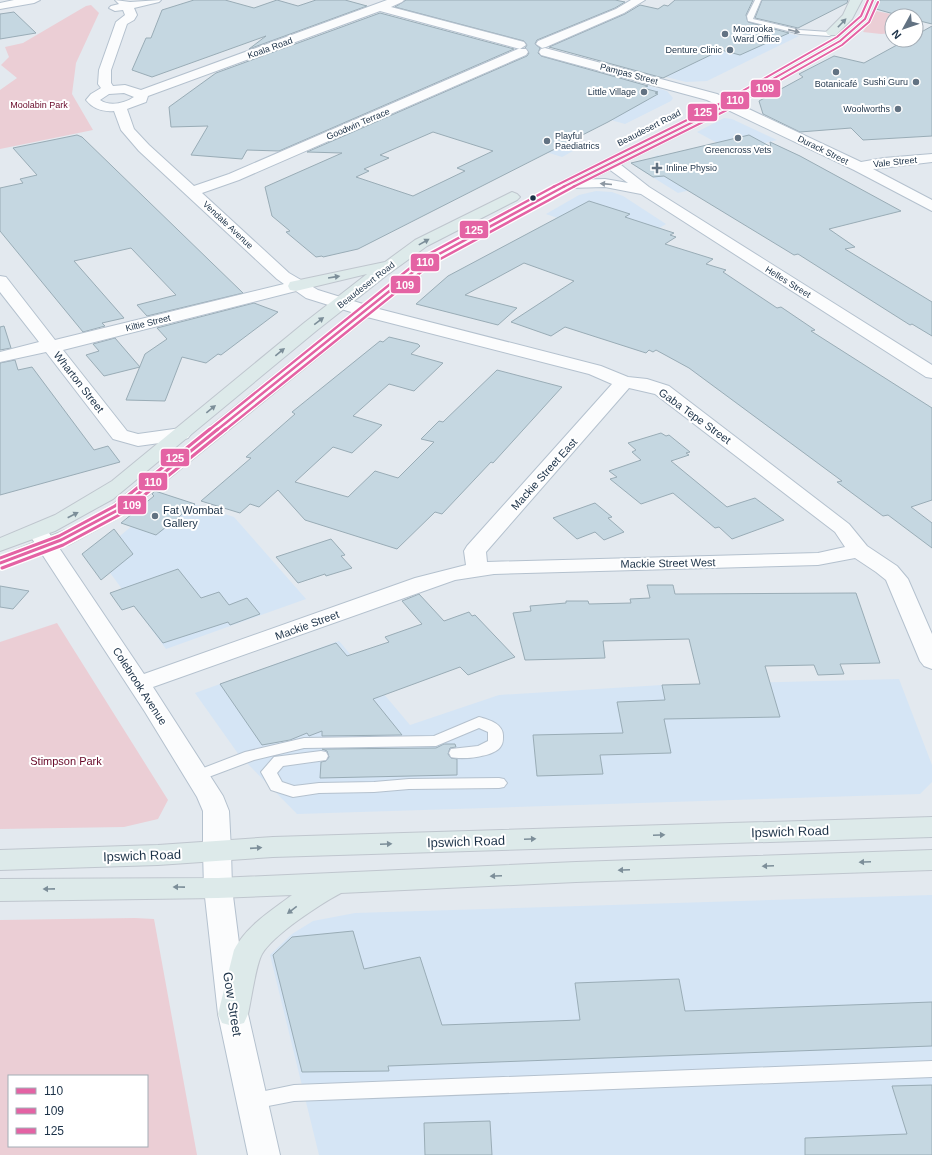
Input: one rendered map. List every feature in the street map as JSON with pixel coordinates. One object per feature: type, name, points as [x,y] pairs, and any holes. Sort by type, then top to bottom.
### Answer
[{"type":"highway","name":"Beaudesert Road","points":[[0,563],[43,538],[80,511],[100,499],[392,264],[421,243],[712,97],[829,34],[848,17],[856,0]]},
{"type":"highway","name":"Beaudesert Road","points":[[0,544],[43,538],[95,523],[118,510],[364,310],[428,260],[447,248],[568,184],[611,164],[727,105],[840,41],[862,22],[868,14],[873,0]]},
{"type":"highway","points":[[296,286],[318,280],[355,274],[392,264]]},
{"type":"highway","name":"Ipswich Road","points":[[0,860],[152,855],[273,847],[932,827]]},
{"type":"highway","points":[[0,890],[218,888],[576,872],[932,860]]},
{"type":"highway","points":[[232,1014],[248,950],[268,929],[308,898],[337,883]]},
{"type":"street","points":[[0,6],[34,0]]},
{"type":"street","points":[[110,90],[104,84],[105,70],[122,22],[117,4],[155,0]]},
{"type":"street","name":"Koala Road","points":[[141,94],[398,0]]},
{"type":"street","points":[[379,7],[521,49],[532,54],[639,0]]},
{"type":"street","name":"Pampas Street","points":[[544,48],[712,97]]},
{"type":"street","name":"Goodwin Terrace","points":[[192,192],[234,177],[521,49]]},
{"type":"street","points":[[110,90],[131,90],[141,94],[142,96],[138,102],[118,107],[104,106],[95,102],[94,97],[110,90]]},
{"type":"street","name":"Durack Street","points":[[712,97],[859,167],[932,206]]},
{"type":"street","name":"Vendale Avenue","points":[[118,107],[128,130],[135,139],[283,276],[296,286],[312,294],[364,310]]},
{"type":"street","name":"Vale Street","points":[[859,167],[884,162],[932,158]]},
{"type":"street","name":"Helles Street","points":[[611,164],[644,190],[932,373]]},
{"type":"street","name":"Helles Street","points":[[568,184],[605,183],[644,190]]},
{"type":"street","name":"Wharton Street","points":[[0,281],[120,435],[138,440],[181,434]]},
{"type":"street","name":"Kiltie Street","points":[[0,357],[296,286]]},
{"type":"street","name":"Gaba Tepe Street","points":[[364,310],[587,368],[624,382],[654,387],[667,394],[842,528],[859,551],[889,570],[895,576],[932,661]]},
{"type":"street","name":"Mackie Street East","points":[[476,569],[475,551],[624,382]]},
{"type":"street","name":"Colebrook Avenue","points":[[43,538],[139,684],[210,796],[216,811],[217,851]]},
{"type":"street","name":"Mackie Street West","points":[[476,569],[494,566],[818,559],[859,551]]},
{"type":"street","name":"Mackie Street","points":[[139,684],[423,583],[476,569]]},
{"type":"street","name":"Gow Street","points":[[217,851],[218,888],[232,1014],[253,1101],[264,1155]]},
{"type":"lane","points":[[758,0],[750,16],[750,20],[800,32],[829,34]]},
{"type":"lane","points":[[198,776],[250,756],[304,743],[436,741],[479,722],[496,730],[495,744],[482,751],[456,753]]},
{"type":"lane","points":[[321,756],[279,761],[269,772],[276,786],[293,792],[319,788],[374,787],[409,784],[499,783]]},
{"type":"lane","points":[[253,1101],[294,1093],[932,1070]]},
{"type":"shaded area","points":[[727,19],[799,36],[707,81],[686,82],[627,67]]},
{"type":"shaded area","points":[[609,75],[667,91],[673,98],[671,101],[625,124],[551,103]]},
{"type":"shaded area","points":[[724,118],[732,119],[777,140],[732,151],[697,132]]},
{"type":"shaded area","points":[[506,122],[584,145],[562,157],[483,132]]},
{"type":"shaded area","points":[[658,155],[710,185],[678,193],[635,166]]},
{"type":"shaded area","points":[[596,191],[612,192],[623,196],[666,224],[633,244],[546,214],[579,195]]},
{"type":"shaded area","points":[[168,496],[234,517],[306,599],[166,649],[97,555]]},
{"type":"shaded area","points":[[339,641],[410,725],[499,695],[662,685],[899,679],[932,765],[932,782],[920,794],[297,814],[239,755],[195,693]]},
{"type":"shaded area","points":[[932,895],[932,1155],[319,1155],[270,955],[292,934],[313,921],[355,913]]},
{"type":"green space","name":"Moolabin Park","points":[[91,5],[99,13],[76,63],[72,94],[93,130],[0,149],[0,90],[17,78],[1,65],[9,57],[5,47],[23,43],[86,6]]},
{"type":"green space","points":[[876,11],[884,13],[884,34],[863,32]]},
{"type":"green space","name":"Stimpson Park","points":[[57,623],[168,800],[158,819],[124,827],[0,829],[0,642]]},
{"type":"green space","points":[[154,919],[197,1155],[0,1155],[0,920]]},
{"type":"building","points":[[194,0],[225,0],[254,8],[277,0],[298,6],[316,0],[345,0],[367,6],[249,49],[266,36],[152,77],[132,70],[146,38],[151,38],[162,10]]},
{"type":"building","points":[[406,0],[615,0],[625,2],[615,8],[537,40],[535,44],[540,48],[538,53],[541,56],[648,86],[643,88],[658,92],[655,93],[658,94],[608,122],[358,249],[323,257],[316,257],[286,232],[290,231],[272,216],[265,187],[342,153],[307,152],[527,56],[529,53],[525,48],[527,45],[524,41],[395,7]],"holes":[[[433,132],[493,151],[457,168],[465,171],[413,196],[356,177],[369,171],[364,169],[389,158],[380,155]]]},
{"type":"building","points":[[675,0],[753,0],[746,15],[748,22],[789,33],[740,55],[721,50],[663,78],[549,47],[625,14],[640,5],[658,9],[664,5],[668,6]]},
{"type":"building","points":[[762,0],[848,0],[847,3],[798,28],[755,18]]},
{"type":"building","points":[[880,0],[932,0],[932,24],[924,22],[924,8],[884,8],[884,11],[876,9]]},
{"type":"building","points":[[14,12],[36,33],[0,39],[0,14]]},
{"type":"building","points":[[380,13],[514,49],[279,151],[247,150],[242,159],[191,155],[208,126],[171,127],[169,107],[216,73]]},
{"type":"building","points":[[932,26],[932,136],[863,140],[851,128],[800,132],[763,114],[759,101],[803,77],[799,74],[834,56],[864,63],[891,48],[924,48],[924,30]]},
{"type":"building","points":[[77,135],[82,137],[243,293],[147,316],[137,305],[176,295],[131,248],[74,261],[124,318],[102,323],[105,326],[83,332],[0,231],[0,188],[23,183],[20,179],[37,175],[13,148]]},
{"type":"building","points":[[749,135],[771,147],[770,142],[800,156],[901,211],[829,229],[855,247],[845,249],[932,302],[932,336],[912,324],[910,325],[798,254],[794,255],[664,176],[653,177],[631,163]]},
{"type":"building","points":[[589,201],[630,214],[625,217],[674,233],[670,235],[676,237],[665,244],[713,259],[706,264],[726,270],[723,272],[777,308],[781,307],[815,330],[811,331],[932,408],[932,500],[911,507],[932,523],[932,548],[888,515],[883,516],[837,482],[842,481],[689,368],[656,350],[653,352],[649,350],[646,353],[565,327],[551,336],[511,322],[574,281],[524,263],[465,295],[517,308],[498,325],[416,304],[448,276]]},
{"type":"building","points":[[254,303],[278,312],[221,355],[218,354],[206,363],[182,357],[165,401],[126,400],[145,354],[167,339],[157,328]]},
{"type":"building","points":[[4,326],[11,348],[0,350],[0,327]]},
{"type":"building","points":[[389,337],[418,344],[420,346],[411,354],[443,363],[414,391],[389,384],[353,416],[382,425],[352,453],[333,447],[295,482],[348,497],[375,471],[398,478],[434,442],[421,439],[439,421],[443,422],[497,370],[562,387],[493,463],[491,462],[442,514],[435,512],[397,549],[305,520],[278,490],[259,507],[250,504],[240,513],[201,501],[251,458],[246,457],[295,414],[292,412],[380,341],[383,342]]},
{"type":"building","points":[[115,338],[140,367],[104,376],[86,355],[99,351],[93,344]]},
{"type":"building","points":[[15,360],[18,370],[32,367],[94,450],[108,446],[120,462],[0,495],[0,363]]},
{"type":"building","points":[[661,433],[666,436],[669,435],[690,452],[686,453],[689,455],[671,461],[727,507],[755,498],[784,520],[732,539],[719,527],[715,528],[673,493],[641,504],[610,479],[617,477],[609,471],[641,460],[632,452],[636,450],[628,443]]},
{"type":"building","points":[[155,491],[195,504],[156,535],[121,523],[154,496],[152,494]]},
{"type":"building","points":[[595,503],[612,517],[608,518],[624,532],[604,540],[595,532],[577,539],[553,518]]},
{"type":"building","points":[[114,529],[133,554],[101,580],[82,554]]},
{"type":"building","points":[[331,539],[345,555],[341,556],[352,568],[326,576],[325,574],[298,583],[276,557]]},
{"type":"building","points":[[178,569],[201,598],[219,592],[229,605],[247,598],[260,614],[230,625],[228,622],[163,643],[134,606],[122,610],[110,593]]},
{"type":"building","points":[[647,585],[673,585],[675,594],[856,593],[880,663],[840,664],[844,674],[818,675],[814,665],[765,666],[780,717],[664,719],[671,753],[600,755],[603,774],[537,776],[533,735],[623,733],[617,702],[665,700],[662,685],[700,684],[689,639],[603,641],[605,658],[525,660],[513,613],[531,611],[530,606],[566,603],[566,601],[588,601],[589,604],[631,603],[630,599],[650,598]]},
{"type":"building","points":[[0,586],[29,591],[13,609],[0,607]]},
{"type":"building","points":[[419,594],[444,621],[469,612],[472,616],[475,615],[515,657],[468,675],[460,667],[373,699],[402,735],[322,736],[322,731],[309,736],[307,733],[290,740],[262,745],[220,684],[336,643],[347,656],[389,642],[385,637],[422,624],[402,601]]},
{"type":"building","points":[[444,744],[455,744],[456,747],[450,748],[448,754],[451,758],[457,759],[457,775],[320,778],[321,762],[326,761],[329,757],[327,751],[322,749],[436,748]]},
{"type":"building","points":[[353,931],[364,969],[420,957],[442,1025],[580,1020],[575,983],[679,979],[685,1011],[932,1002],[932,1046],[388,1066],[389,1071],[302,1072],[273,955],[292,937]]},
{"type":"building","points":[[932,1085],[932,1155],[805,1155],[805,1138],[907,1134],[892,1086]]},
{"type":"building","points":[[490,1121],[492,1155],[425,1155],[424,1123]]},
{"type":"transit line","name":"125","points":[[0,558],[59,536],[115,506],[425,256],[552,188],[725,101],[837,37],[861,16],[868,0]]},
{"type":"transit line","name":"110","points":[[0,563],[61,540],[118,510],[428,260],[554,192],[727,105],[840,41],[865,19],[873,0]]},
{"type":"transit line","name":"109","points":[[2,568],[63,545],[121,514],[431,264],[556,196],[729,109],[842,45],[869,22],[878,2]]},
{"type":"place","name":"Moorooka Ward Office","points":[[725,34]]},
{"type":"place","name":"Denture Clinic","points":[[730,50]]},
{"type":"place","name":"Botanicafé","points":[[836,72]]},
{"type":"place","name":"Sushi Guru","points":[[916,82]]},
{"type":"place","name":"Little Village","points":[[644,92]]},
{"type":"place","name":"Woolworths","points":[[898,109]]},
{"type":"place","name":"Greencross Vets","points":[[738,138]]},
{"type":"place","name":"Playful Paediatrics","points":[[547,141]]},
{"type":"place","name":"Inline Physio","points":[[657,168]]},
{"type":"place","name":"Fat Wombat Gallery","points":[[155,516]]}]
